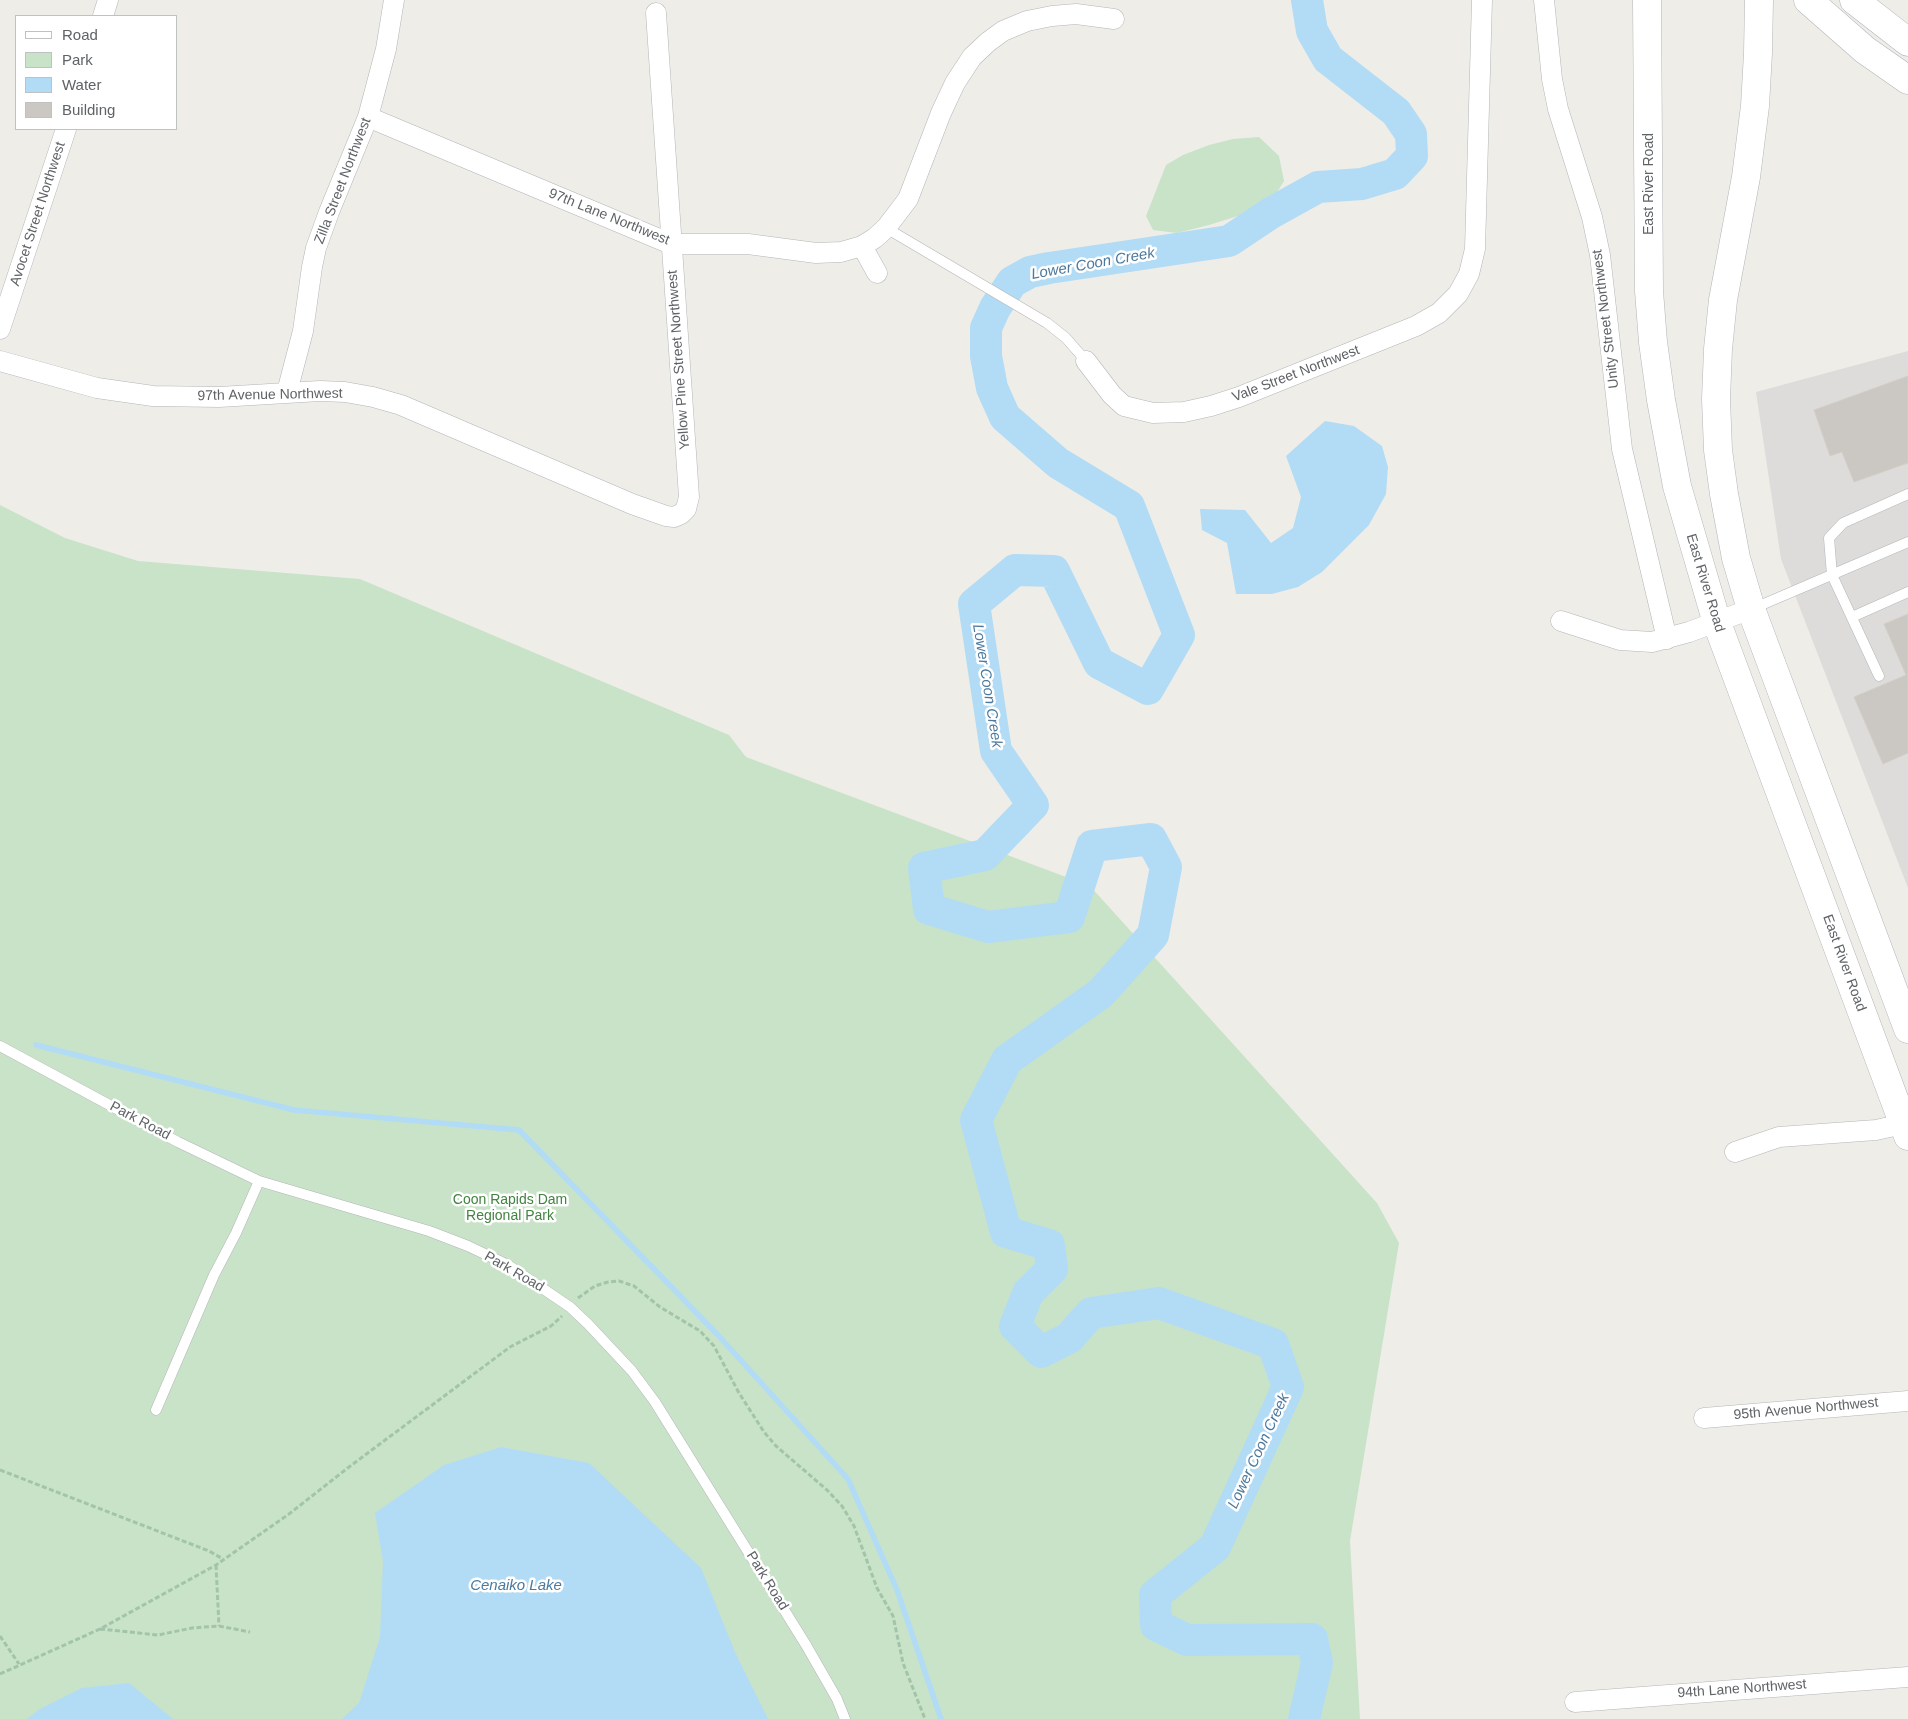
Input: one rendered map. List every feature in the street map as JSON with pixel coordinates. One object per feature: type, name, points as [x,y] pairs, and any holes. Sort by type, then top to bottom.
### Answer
[{"type":"main road","name":"East River Road","points":[[1647,0],[1650,291],[1653,342],[1661,400],[1677,486],[1716,623],[1906,1130]]},
{"type":"main road","points":[[1759,0],[1755,106],[1746,177],[1723,300],[1718,349],[1716,399],[1718,450],[1724,494],[1736,558],[1752,609],[1908,1029]]},
{"type":"main road","points":[[1854,0],[1908,42]]},
{"type":"main road","points":[[1810,3],[1865,50],[1908,80]]},
{"type":"street","points":[[103,15],[108,0]]},
{"type":"street","name":"Zilla Street Northwest","points":[[288,392],[303,331],[316,248],[368,116],[386,49],[394,0]]},
{"type":"street","name":"Vale Street Northwest","points":[[1086,361],[1112,395],[1124,406],[1153,413],[1184,412],[1211,406],[1239,396],[1416,326],[1439,313],[1458,294],[1469,274],[1475,249],[1482,0]]},
{"type":"street","name":"Unity Street Northwest","points":[[1544,0],[1552,79],[1558,109],[1592,217],[1600,255],[1622,449],[1667,639]]},
{"type":"street","name":"Yellow Pine Street Northwest","points":[[656,13],[670,244],[689,497]]},
{"type":"street","name":"97th Lane Northwest","points":[[368,116],[670,244],[748,244],[816,253],[841,252],[862,246],[886,228],[908,199],[941,113],[955,83],[972,58],[988,42],[1003,31],[1027,21],[1052,16],[1076,14],[1114,19]]},
{"type":"street","name":"Avocet Street Northwest","points":[[0,329],[66,130]]},
{"type":"street","points":[[862,246],[877,273]]},
{"type":"street","name":"97th Avenue Northwest","points":[[0,361],[62,379],[123,393],[153,396],[219,397],[288,392],[345,392],[373,397],[401,405],[632,504],[666,516],[681,514],[688,504],[689,497]]},
{"type":"street","points":[[1561,621],[1620,640],[1652,642],[1716,623],[1752,609]]},
{"type":"street","points":[[1735,1152],[1779,1137],[1876,1130],[1906,1130]]},
{"type":"street","name":"95th Avenue Northwest","points":[[1704,1418],[1908,1401]]},
{"type":"street","name":"94th Lane Northwest","points":[[1575,1702],[1908,1677]]},
{"type":"lane","name":"Vale Street Northwest","points":[[886,228],[1047,323],[1066,338],[1086,361]]},
{"type":"lane","points":[[1879,676],[1832,575],[1829,538],[1843,523],[1908,494]]},
{"type":"lane","points":[[1752,609],[1908,542]]},
{"type":"lane","points":[[1852,617],[1908,592]]},
{"type":"lane","name":"Park Road","points":[[0,1046],[178,1142],[259,1181],[429,1231],[468,1246],[508,1265],[570,1307],[632,1371],[655,1402],[806,1645],[837,1699],[845,1719]]},
{"type":"lane","points":[[156,1410],[214,1275],[236,1233],[259,1181]]},
{"type":"path","points":[[0,1674],[100,1629],[216,1565],[289,1514],[349,1467],[510,1348],[551,1326],[582,1294],[595,1286],[608,1282],[619,1282],[634,1286],[660,1307],[700,1331],[714,1346],[739,1393],[764,1432],[776,1446],[828,1490],[842,1506],[854,1526],[877,1588],[892,1616],[903,1663],[925,1719]]},
{"type":"path","points":[[0,1470],[209,1551],[222,1559]]},
{"type":"path","points":[[216,1565],[219,1626]]},
{"type":"path","points":[[100,1629],[158,1635],[192,1628],[219,1626],[250,1632]]},
{"type":"path","points":[[0,1636],[19,1665]]},
{"type":"shaded area","points":[[1908,351],[1908,888],[1781,559],[1756,392]]},
{"type":"green space","points":[[1259,137],[1279,156],[1284,181],[1273,199],[1251,212],[1209,225],[1177,233],[1153,230],[1146,216],[1166,165],[1183,155],[1209,145],[1233,139]]},
{"type":"green space","name":"Coon Rapids Dam Regional Park","points":[[0,505],[65,538],[138,561],[360,579],[729,735],[746,757],[1090,886],[1377,1203],[1399,1243],[1350,1541],[1360,1719],[0,1719]]},
{"type":"water","points":[[1325,421],[1354,426],[1382,446],[1388,467],[1386,494],[1369,525],[1322,572],[1298,587],[1272,594],[1236,594],[1227,543],[1202,530],[1200,509],[1245,510],[1271,543],[1293,528],[1301,497],[1286,456]]},
{"type":"water","name":"Cenaiko Lake","points":[[501,1447],[589,1463],[701,1568],[735,1652],[768,1719],[342,1719],[359,1703],[380,1637],[383,1561],[375,1513],[444,1465]]},
{"type":"water","points":[[129,1683],[173,1719],[27,1719],[40,1709],[82,1688]]},
{"type":"building","points":[[1908,376],[1908,463],[1854,482],[1842,452],[1830,456],[1814,410]]},
{"type":"building","points":[[1908,614],[1908,753],[1883,764],[1854,697],[1906,675],[1884,624]]},
{"type":"waterway","name":"Lower Coon Creek","points":[[1304,1719],[1317,1663],[1312,1639],[1187,1640],[1156,1625],[1155,1595],[1215,1547],[1288,1387],[1273,1344],[1159,1303],[1091,1313],[1069,1338],[1041,1352],[1015,1326],[1028,1293],[1052,1269],[1049,1245],[1006,1232],[976,1120],[1007,1060],[1101,993],[1153,935],[1166,867],[1151,839],[1092,846],[1069,917],[988,927],[929,909],[924,868],[985,855],[1033,805],[996,751],[974,604],[1015,570],[1054,571],[1099,663],[1148,689],[1179,635],[1129,506],[1058,463],[1005,417],[992,388],[986,356],[986,328],[995,308],[1012,282],[1030,272],[1229,241],[1271,213],[1318,187],[1362,184],[1395,174],[1412,156],[1411,134],[1396,112],[1328,59],[1312,31],[1307,0]]},
{"type":"waterway","points":[[36,1045],[294,1110],[519,1130],[717,1334],[848,1479],[897,1590],[941,1719]]}]
